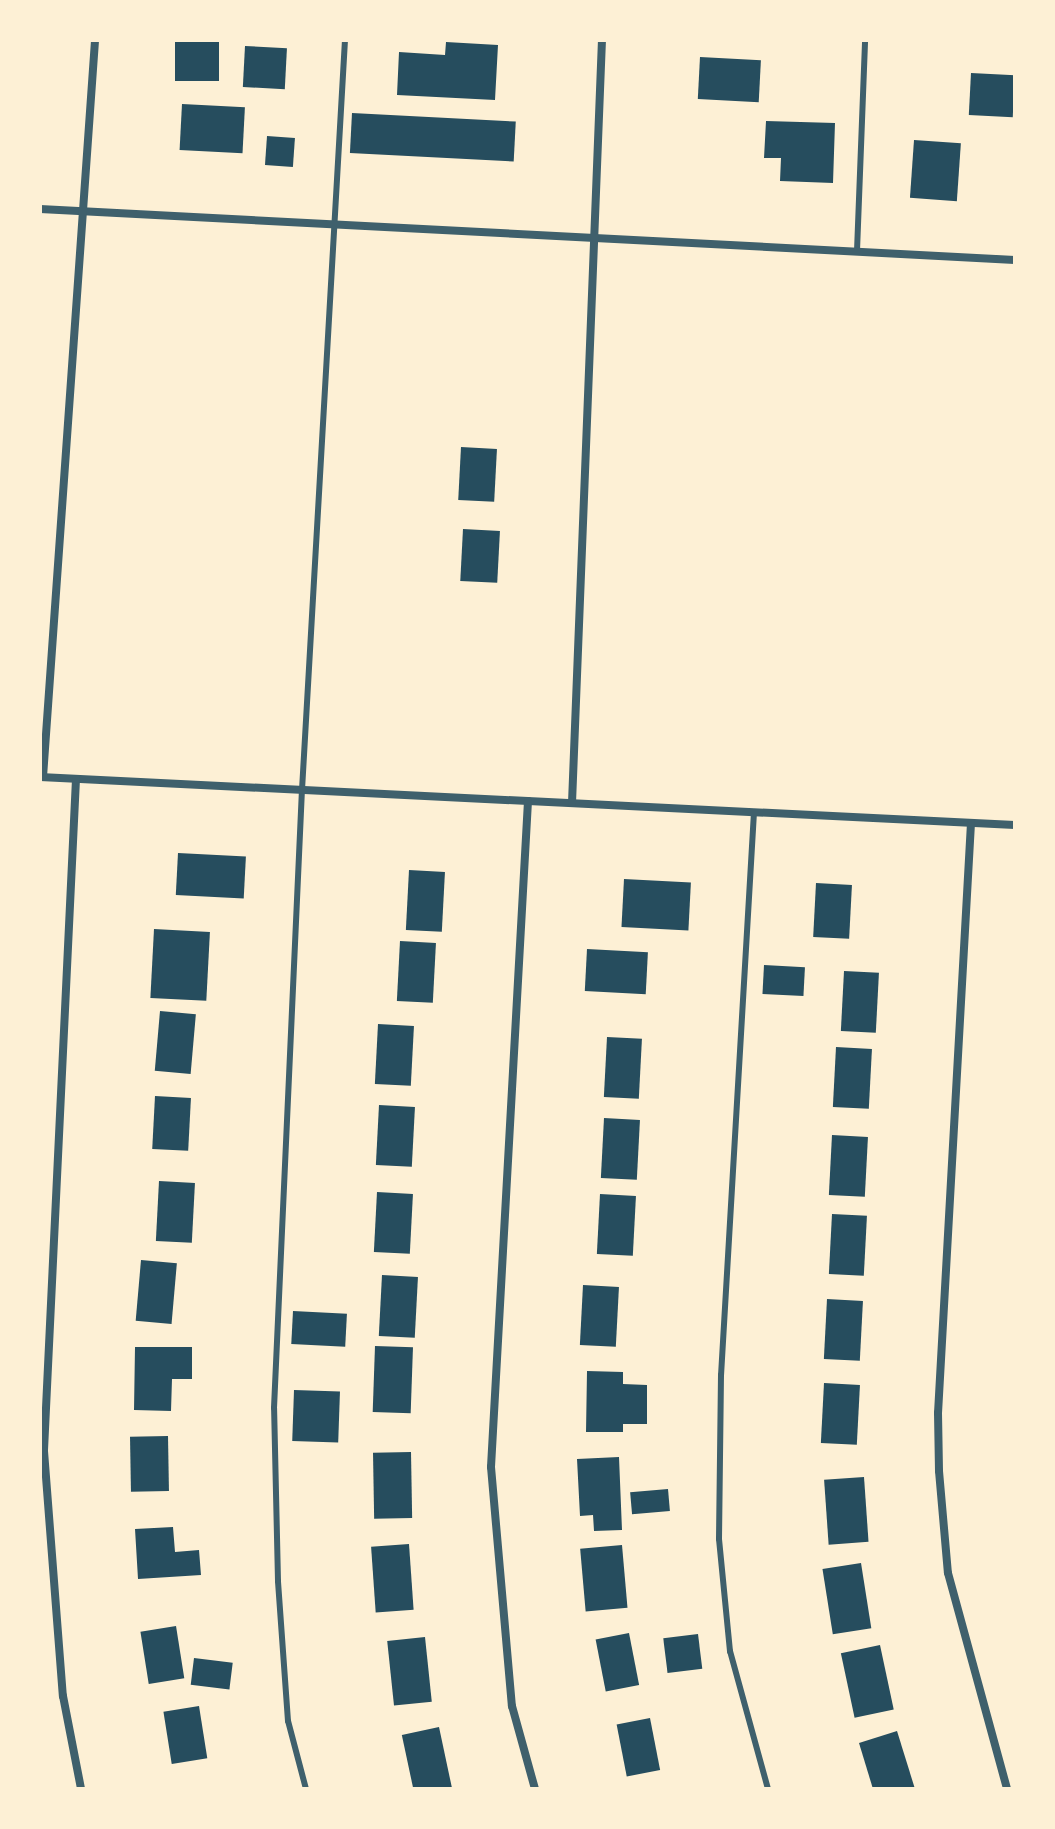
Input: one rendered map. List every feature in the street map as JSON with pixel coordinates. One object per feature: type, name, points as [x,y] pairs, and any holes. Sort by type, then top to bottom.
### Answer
[{"type":"street","points":[[95,40],[42,777],[1015,825]]},
{"type":"street","points":[[572,803],[602,40]]},
{"type":"street","points":[[40,209],[1015,260]]},
{"type":"street","points":[[76,779],[44,1451],[63,1696],[81,1789]]},
{"type":"street","points":[[528,801],[491,1467],[512,1706],[535,1789]]},
{"type":"street","points":[[971,823],[938,1413],[939,1471],[948,1573],[1007,1789]]},
{"type":"lane","points":[[306,1789],[288,1721],[278,1581],[274,1408],[302,790],[345,40]]},
{"type":"lane","points":[[857,251],[865,40]]},
{"type":"lane","points":[[754,812],[721,1375],[719,1539],[730,1651],[768,1789]]},
{"type":"building","points":[[175,40],[219,40],[219,81],[175,81]]},
{"type":"building","points":[[446,42],[498,45],[495,100],[397,95],[399,52],[445,55]]},
{"type":"building","points":[[245,46],[287,48],[285,89],[243,87]]},
{"type":"building","points":[[700,57],[761,60],[759,102],[698,99]]},
{"type":"building","points":[[971,73],[1015,75],[1013,117],[969,115]]},
{"type":"building","points":[[182,104],[245,107],[243,153],[180,150]]},
{"type":"building","points":[[352,113],[516,122],[514,162],[350,153]]},
{"type":"building","points":[[766,121],[835,123],[833,183],[780,181],[781,158],[764,158]]},
{"type":"building","points":[[267,136],[295,138],[293,167],[265,165]]},
{"type":"building","points":[[914,140],[961,143],[957,201],[910,198]]},
{"type":"building","points":[[461,447],[497,449],[494,502],[458,500]]},
{"type":"building","points":[[463,529],[500,531],[497,583],[460,581]]},
{"type":"building","points":[[178,853],[246,857],[244,899],[176,895]]},
{"type":"building","points":[[409,870],[445,872],[442,932],[406,930]]},
{"type":"building","points":[[624,879],[691,883],[688,930],[621,927]]},
{"type":"building","points":[[816,883],[852,885],[849,939],[813,937]]},
{"type":"building","points":[[154,929],[210,932],[206,1001],[150,998]]},
{"type":"building","points":[[400,941],[436,943],[433,1003],[397,1001]]},
{"type":"building","points":[[587,949],[648,952],[646,994],[585,991]]},
{"type":"building","points":[[764,965],[805,967],[803,996],[762,994]]},
{"type":"building","points":[[844,971],[879,973],[876,1033],[841,1031]]},
{"type":"building","points":[[160,1011],[196,1014],[191,1074],[155,1071]]},
{"type":"building","points":[[378,1024],[414,1026],[411,1086],[375,1084]]},
{"type":"building","points":[[607,1037],[642,1039],[639,1099],[604,1097]]},
{"type":"building","points":[[836,1047],[872,1049],[869,1109],[833,1107]]},
{"type":"building","points":[[155,1096],[191,1098],[188,1151],[152,1149]]},
{"type":"building","points":[[379,1105],[415,1107],[412,1167],[376,1165]]},
{"type":"building","points":[[604,1118],[640,1120],[637,1180],[601,1178]]},
{"type":"building","points":[[832,1135],[868,1137],[865,1197],[829,1195]]},
{"type":"building","points":[[159,1181],[195,1183],[192,1243],[156,1241]]},
{"type":"building","points":[[377,1192],[413,1194],[410,1254],[374,1252]]},
{"type":"building","points":[[600,1194],[636,1196],[633,1256],[597,1254]]},
{"type":"building","points":[[832,1214],[867,1216],[864,1276],[829,1274]]},
{"type":"building","points":[[141,1260],[177,1263],[172,1324],[136,1321]]},
{"type":"building","points":[[382,1275],[418,1277],[415,1338],[379,1336]]},
{"type":"building","points":[[583,1285],[619,1287],[616,1347],[580,1345]]},
{"type":"building","points":[[827,1299],[863,1301],[860,1361],[824,1359]]},
{"type":"building","points":[[293,1311],[347,1314],[345,1347],[291,1344]]},
{"type":"building","points":[[375,1346],[413,1347],[411,1413],[373,1412]]},
{"type":"building","points":[[135,1347],[192,1347],[192,1379],[172,1379],[171,1411],[134,1410]]},
{"type":"building","points":[[587,1371],[623,1372],[623,1384],[647,1385],[647,1424],[623,1424],[623,1432],[586,1432]]},
{"type":"building","points":[[824,1383],[860,1385],[857,1445],[821,1443]]},
{"type":"building","points":[[294,1390],[340,1392],[338,1443],[292,1441]]},
{"type":"building","points":[[168,1436],[169,1491],[131,1492],[130,1437]]},
{"type":"building","points":[[411,1452],[412,1518],[374,1519],[373,1453]]},
{"type":"building","points":[[619,1457],[622,1530],[594,1531],[593,1515],[580,1516],[577,1459]]},
{"type":"building","points":[[864,1477],[869,1542],[829,1545],[824,1480]]},
{"type":"building","points":[[668,1489],[670,1511],[632,1514],[630,1492]]},
{"type":"building","points":[[173,1527],[175,1552],[199,1550],[201,1575],[138,1579],[135,1529]]},
{"type":"building","points":[[409,1544],[414,1610],[376,1612],[371,1547]]},
{"type":"building","points":[[622,1545],[627,1608],[586,1611],[580,1549]]},
{"type":"building","points":[[861,1563],[871,1628],[833,1634],[822,1569]]},
{"type":"building","points":[[176,1626],[184,1678],[149,1684],[140,1632]]},
{"type":"building","points":[[629,1633],[639,1685],[606,1692],[596,1639]]},
{"type":"building","points":[[698,1634],[702,1669],[668,1673],[663,1638]]},
{"type":"building","points":[[425,1637],[432,1702],[394,1706],[387,1641]]},
{"type":"building","points":[[880,1645],[894,1710],[855,1718],[841,1653]]},
{"type":"building","points":[[194,1658],[233,1663],[229,1690],[191,1685]]},
{"type":"building","points":[[199,1706],[207,1758],[172,1764],[163,1712]]},
{"type":"building","points":[[650,1718],[660,1770],[627,1777],[617,1724]]},
{"type":"building","points":[[439,1727],[452,1789],[413,1789],[402,1735]]},
{"type":"building","points":[[897,1731],[915,1789],[873,1789],[859,1743]]}]
